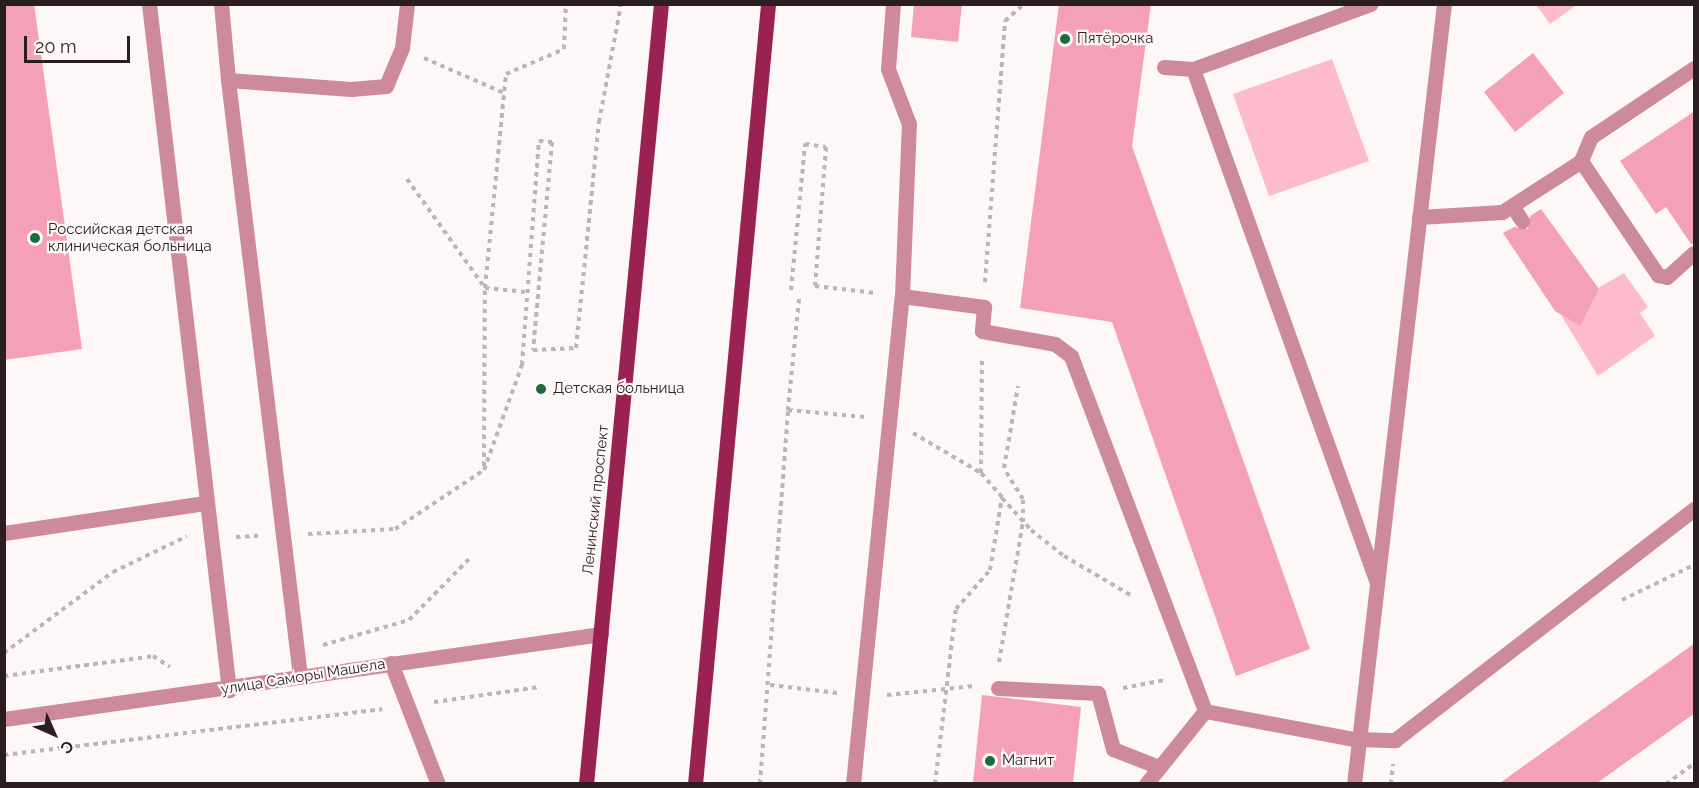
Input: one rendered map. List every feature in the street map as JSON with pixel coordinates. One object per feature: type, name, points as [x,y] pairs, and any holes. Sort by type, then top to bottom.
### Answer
[{"type":"main road","name":"Ленинский проспект","points":[[586,783],[661,4]]},
{"type":"main road","points":[[695,783],[768,4]]},
{"type":"street","points":[[149,4],[205,503],[229,690]]},
{"type":"street","points":[[221,4],[228,80],[300,676]]},
{"type":"street","points":[[228,80],[351,89],[386,86],[402,48],[407,4]]},
{"type":"street","points":[[853,783],[902,296],[909,124],[888,69],[893,4]]},
{"type":"street","points":[[1164,67],[1193,69],[1371,4]]},
{"type":"street","points":[[1354,783],[1444,4]]},
{"type":"street","points":[[1419,217],[1497,213],[1513,207],[1581,161],[1591,137],[1695,68]]},
{"type":"street","points":[[1193,69],[1377,583]]},
{"type":"street","points":[[1581,161],[1658,276],[1667,277],[1695,253]]},
{"type":"street","points":[[1513,207],[1522,221]]},
{"type":"street","points":[[902,296],[984,307],[982,331],[1055,344],[1071,356],[1205,711]]},
{"type":"street","points":[[4,533],[205,503]]},
{"type":"street","points":[[1205,711],[1359,740],[1395,740],[1695,509]]},
{"type":"street","name":"улица Саморы Машела","points":[[4,719],[229,690],[300,676],[601,634]]},
{"type":"street","points":[[391,663],[438,783]]},
{"type":"street","points":[[998,688],[1098,693],[1113,749],[1159,767]]},
{"type":"street","points":[[1146,783],[1205,711]]},
{"type":"path","points":[[484,470],[485,288],[506,74],[564,49],[566,4]]},
{"type":"path","points":[[522,365],[525,292],[539,141],[552,142],[533,350],[576,348],[599,122],[621,4]]},
{"type":"path","points":[[984,307],[1005,21],[1024,4]]},
{"type":"path","points":[[402,48],[504,93]]},
{"type":"path","points":[[791,290],[805,144],[826,147],[815,286],[902,296]]},
{"type":"path","points":[[407,179],[485,288],[525,292]]},
{"type":"path","points":[[791,376],[799,299]]},
{"type":"path","points":[[523,323],[534,323]]},
{"type":"path","points":[[982,331],[981,473],[1023,522],[1064,556],[1168,616]]},
{"type":"path","points":[[998,688],[1023,522],[1023,500],[1004,468],[1018,386]]},
{"type":"path","points":[[760,783],[788,410]]},
{"type":"path","points":[[935,783],[956,609],[990,570],[1002,497]]},
{"type":"path","points":[[1098,693],[1191,675]]},
{"type":"path","points":[[4,755],[408,706],[539,687]]},
{"type":"path","points":[[1666,783],[1695,764]]},
{"type":"shaded area","points":[[1536,5],[1577,5],[1550,24]]},
{"type":"shaded area","points":[[1332,59],[1369,161],[1269,196],[1233,94]]},
{"type":"shaded area","points":[[1624,273],[1648,307],[1640,313],[1655,336],[1598,376],[1561,315],[1580,325],[1600,287]]},
{"type":"building","name":"Российская детская клиническая больница","points":[[4,4],[34,4],[82,349],[4,360]]},
{"type":"building","points":[[914,4],[962,4],[958,42],[911,37]]},
{"type":"building","points":[[1059,4],[1151,4],[1132,146],[1310,649],[1236,676],[1112,322],[1020,308]]},
{"type":"building","points":[[1533,53],[1564,93],[1515,132],[1484,92]]},
{"type":"building","points":[[1695,111],[1695,244],[1691,244],[1666,207],[1656,214],[1620,161]]},
{"type":"building","points":[[1541,209],[1599,289],[1580,326],[1555,311],[1503,233],[1514,227],[1528,229],[1530,216]]},
{"type":"building","points":[[1695,643],[1695,713],[1597,783],[1500,783]]},
{"type":"building","points":[[982,695],[1081,707],[1073,783],[973,783]]},
{"type":"place","name":"Пятёрочка","points":[[1065,39]]},
{"type":"place","name":"Российская детская клиническая больница","points":[[35,238]]},
{"type":"place","name":"Детская больница","points":[[541,389]]},
{"type":"place","name":"Магнит","points":[[990,761]]}]
